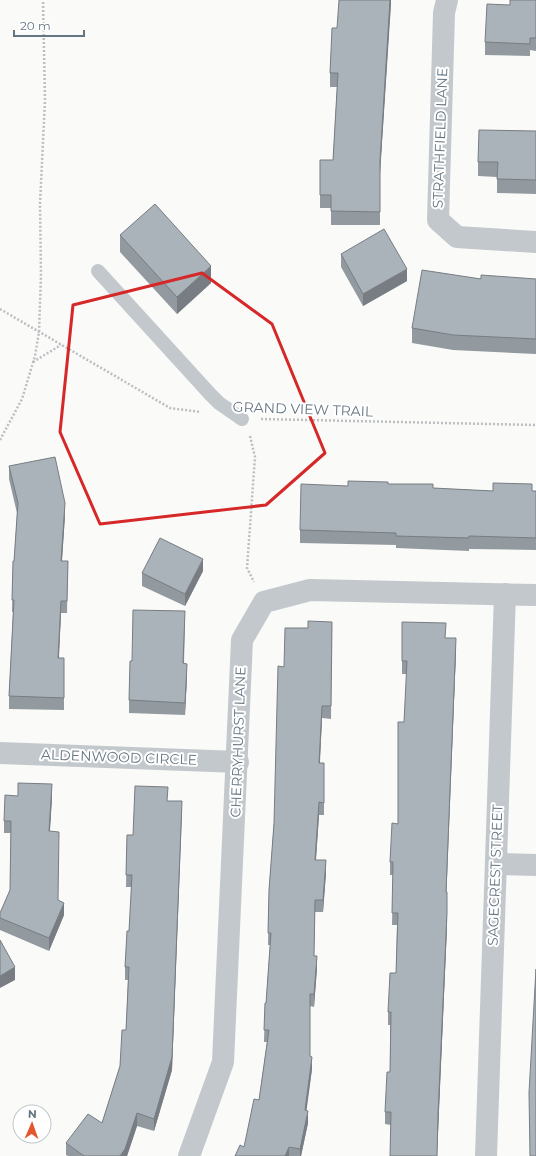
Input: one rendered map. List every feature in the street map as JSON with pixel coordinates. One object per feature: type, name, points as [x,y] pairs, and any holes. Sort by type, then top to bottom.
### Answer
[{"type":"street","name":"STRATHFIELD LANE","points":[[447,0],[444,13],[438,220],[457,237],[536,242]]},
{"type":"street","points":[[264,602],[310,590],[536,595]]},
{"type":"street","name":"SAGECREST STREET","points":[[486,1156],[505,594]]},
{"type":"street","name":"CHERRYHURST LANE","points":[[189,1156],[223,1062],[238,762],[242,640],[264,602]]},
{"type":"street","name":"ALDENWOOD CIRCLE","points":[[0,753],[238,762]]},
{"type":"street","points":[[496,864],[536,865]]},
{"type":"lane","points":[[98,271],[210,394],[219,403],[242,419]]},
{"type":"path","points":[[0,440],[22,399],[33,362],[39,332],[42,275],[40,204],[45,100],[43,0]]},
{"type":"path","points":[[0,309],[170,408],[206,413]]},
{"type":"path","points":[[33,362],[61,345]]},
{"type":"path","points":[[242,419],[251,438],[255,457],[247,568],[264,602]]},
{"type":"path","name":"GRAND VIEW TRAIL","points":[[242,419],[536,425]]},
{"type":"highlighted area","points":[[202,273],[272,324],[325,453],[266,505],[100,524],[60,432],[73,305]]},
{"type":"building","points":[[339,0],[390,0],[380,161],[380,212],[331,211],[331,195],[320,195],[320,160],[333,160],[338,73],[330,73],[332,28],[337,28]]},
{"type":"building","points":[[510,0],[536,0],[536,38],[530,38],[530,44],[485,42],[487,4],[510,5]]},
{"type":"building","points":[[479,130],[536,131],[536,180],[497,179],[498,162],[478,162]]},
{"type":"building","points":[[155,204],[211,266],[177,297],[120,235]]},
{"type":"building","points":[[384,229],[407,269],[363,294],[341,254]]},
{"type":"building","points":[[422,270],[481,279],[481,275],[536,279],[536,339],[453,335],[412,328]]},
{"type":"building","points":[[55,457],[65,503],[61,561],[68,561],[67,601],[61,601],[58,658],[64,658],[64,698],[9,696],[14,600],[12,600],[13,561],[18,503],[9,466]]},
{"type":"building","points":[[348,481],[388,482],[388,484],[433,484],[433,488],[493,491],[493,483],[532,484],[532,491],[536,491],[536,538],[396,536],[396,533],[300,530],[301,484],[348,486]]},
{"type":"building","points":[[160,538],[203,559],[185,594],[142,573]]},
{"type":"building","points":[[133,610],[185,611],[183,663],[187,664],[185,703],[129,700],[130,661],[132,661]]},
{"type":"building","points":[[308,621],[332,622],[331,706],[322,706],[319,763],[324,763],[324,803],[319,802],[315,860],[326,860],[323,900],[315,900],[314,956],[317,956],[314,994],[310,994],[310,1056],[312,1057],[305,1110],[308,1111],[300,1149],[289,1147],[285,1156],[235,1156],[240,1145],[244,1147],[254,1099],[259,1100],[269,1030],[264,1030],[271,933],[268,933],[269,890],[274,823],[278,666],[284,667],[285,628],[308,628]]},
{"type":"building","points":[[402,622],[446,623],[445,638],[456,638],[437,1156],[390,1156],[391,1112],[385,1112],[387,1072],[390,1072],[391,1012],[388,1012],[390,973],[396,973],[398,913],[392,913],[393,862],[390,862],[392,823],[398,824],[398,722],[404,722],[407,661],[402,661]]},
{"type":"building","points":[[18,783],[52,784],[49,831],[59,832],[58,900],[64,903],[49,938],[0,918],[0,913],[10,890],[11,821],[4,821],[5,795],[18,796]]},
{"type":"building","points":[[135,786],[168,787],[167,801],[182,801],[172,1057],[154,1119],[137,1113],[125,1149],[120,1156],[84,1156],[66,1143],[88,1114],[102,1123],[120,1066],[122,1030],[126,1030],[129,967],[125,967],[127,931],[129,931],[132,875],[126,875],[127,835],[133,835]]},
{"type":"building","points":[[0,940],[15,967],[0,976]]},
{"type":"building","points":[[536,969],[536,1156],[530,1156],[529,1093]]}]
